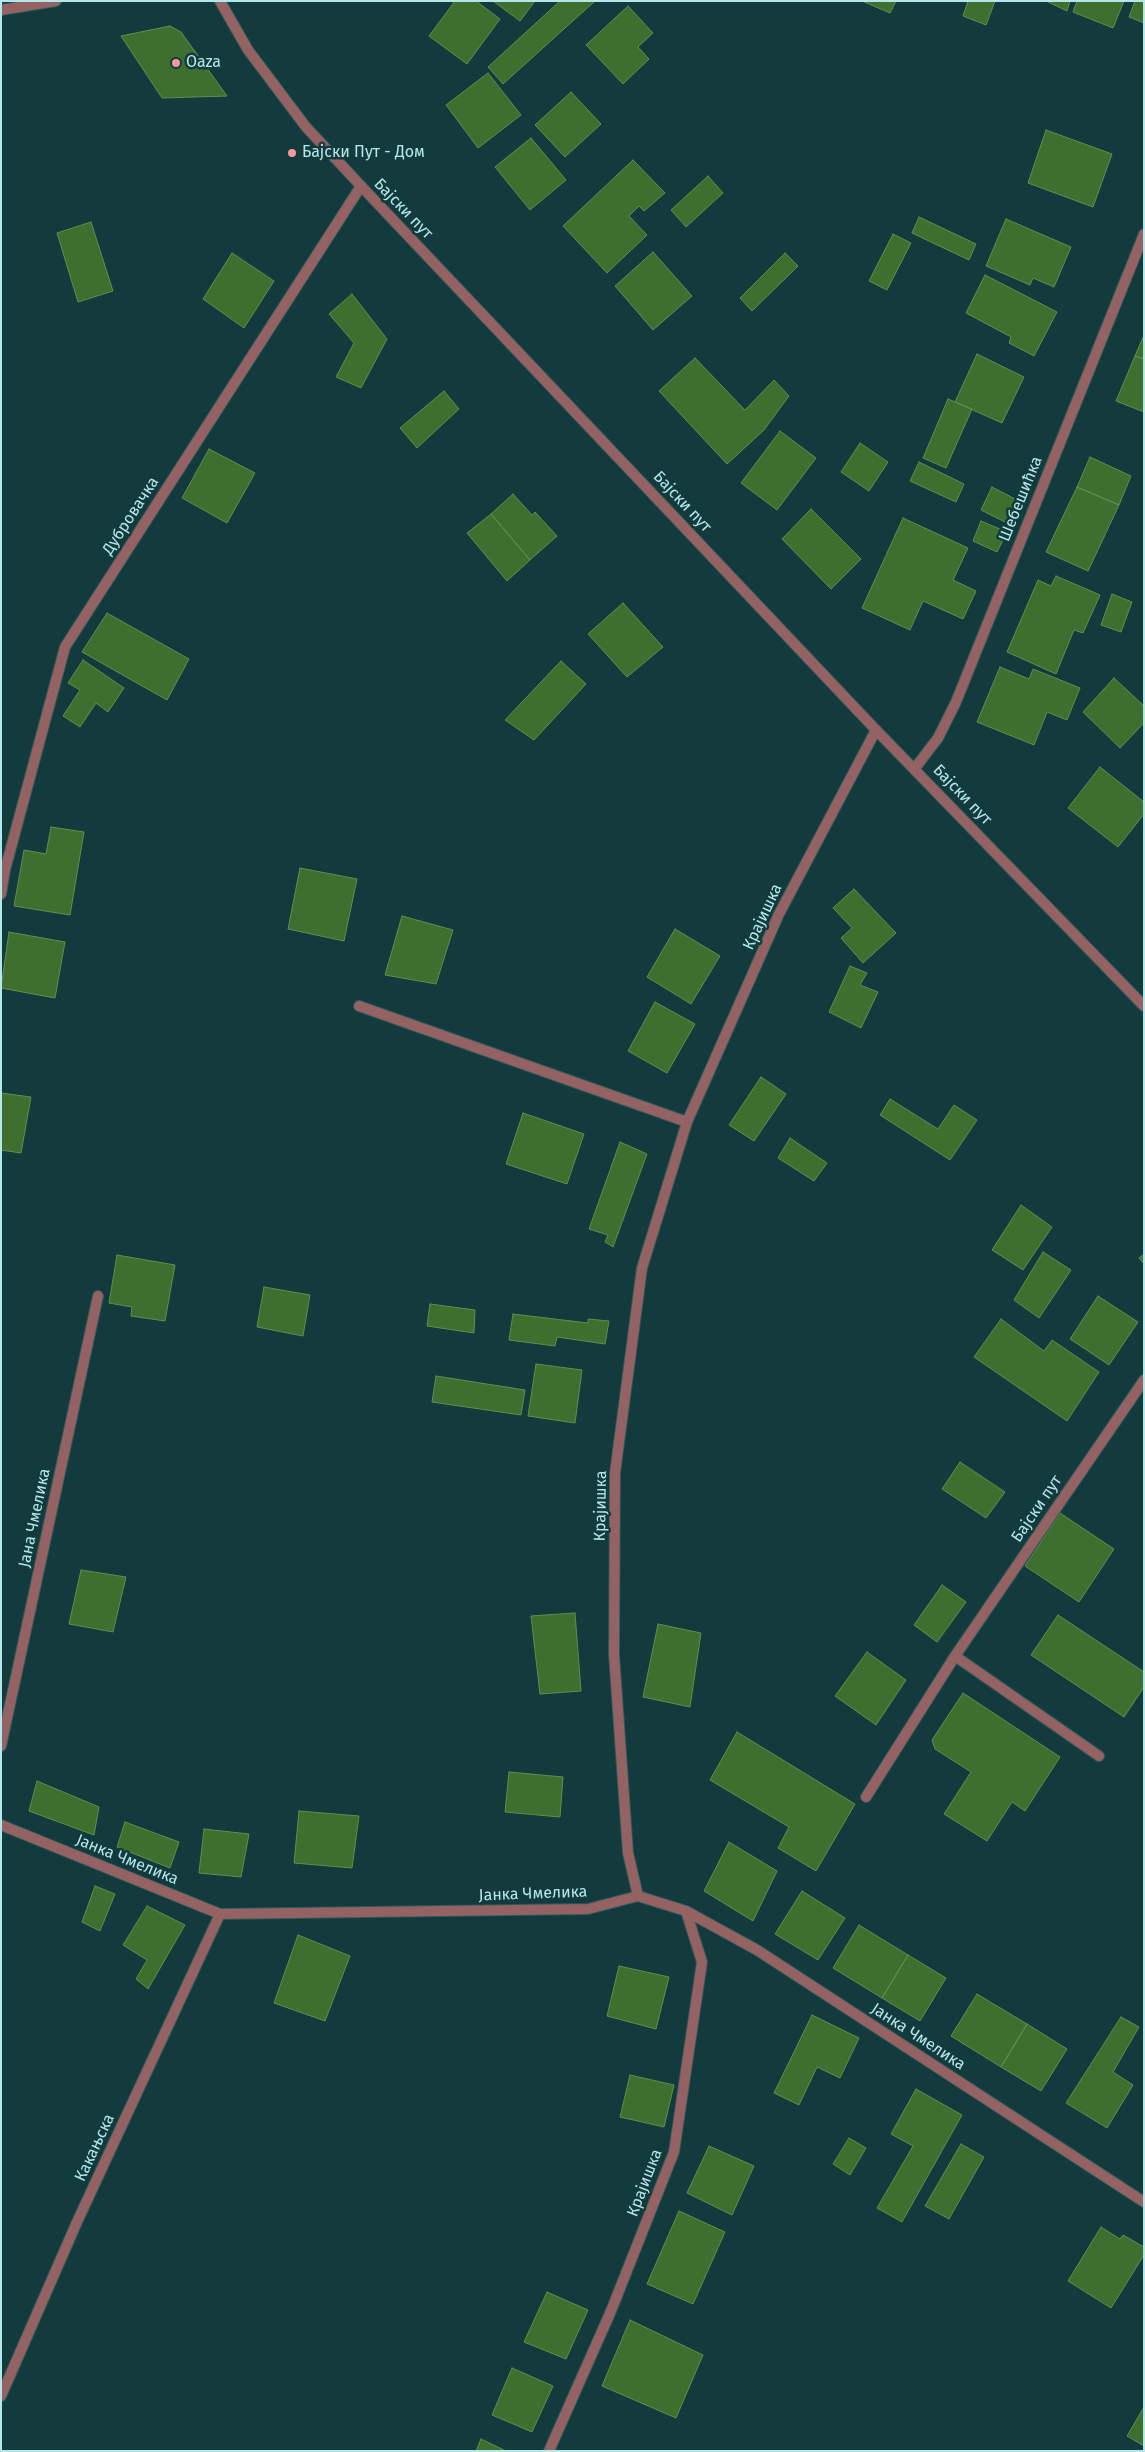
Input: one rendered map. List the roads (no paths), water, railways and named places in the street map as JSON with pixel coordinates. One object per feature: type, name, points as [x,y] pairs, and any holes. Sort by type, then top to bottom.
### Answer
[{"type":"street","points":[[1,10],[56,1]]},
{"type":"street","name":"Бајски пут","points":[[220,1],[248,50],[306,127],[876,730],[916,768],[1144,1006]]},
{"type":"street","name":"Дубровачка","points":[[1,894],[5,870],[65,646],[361,186]]},
{"type":"street","name":"Шебешићка","points":[[916,768],[938,738],[956,702],[1144,234]]},
{"type":"street","name":"Крајишка","points":[[638,1896],[628,1853],[614,1654],[615,1473],[642,1268],[687,1122],[779,914],[876,730]]},
{"type":"street","points":[[359,1006],[687,1122]]},
{"type":"street","name":"Јана Чмелика","points":[[1,1746],[98,1296]]},
{"type":"street","name":"Бајски пут","points":[[866,1797],[955,1656],[1144,1380]]},
{"type":"street","points":[[955,1656],[1099,1756]]},
{"type":"street","name":"Јанка Чмелика","points":[[1,1825],[220,1914],[588,1909],[638,1896],[686,1910],[757,1950],[1144,2202]]},
{"type":"street","name":"Крајишка","points":[[549,2451],[611,2310],[674,2152],[702,1962],[686,1910]]},
{"type":"street","name":"Какањска","points":[[1,2396],[77,2222],[220,1914]]},
{"type":"place","name":"Oaza","points":[[176,63]]},
{"type":"place","name":"Бајски Пут - Дом","points":[[292,153]]}]
